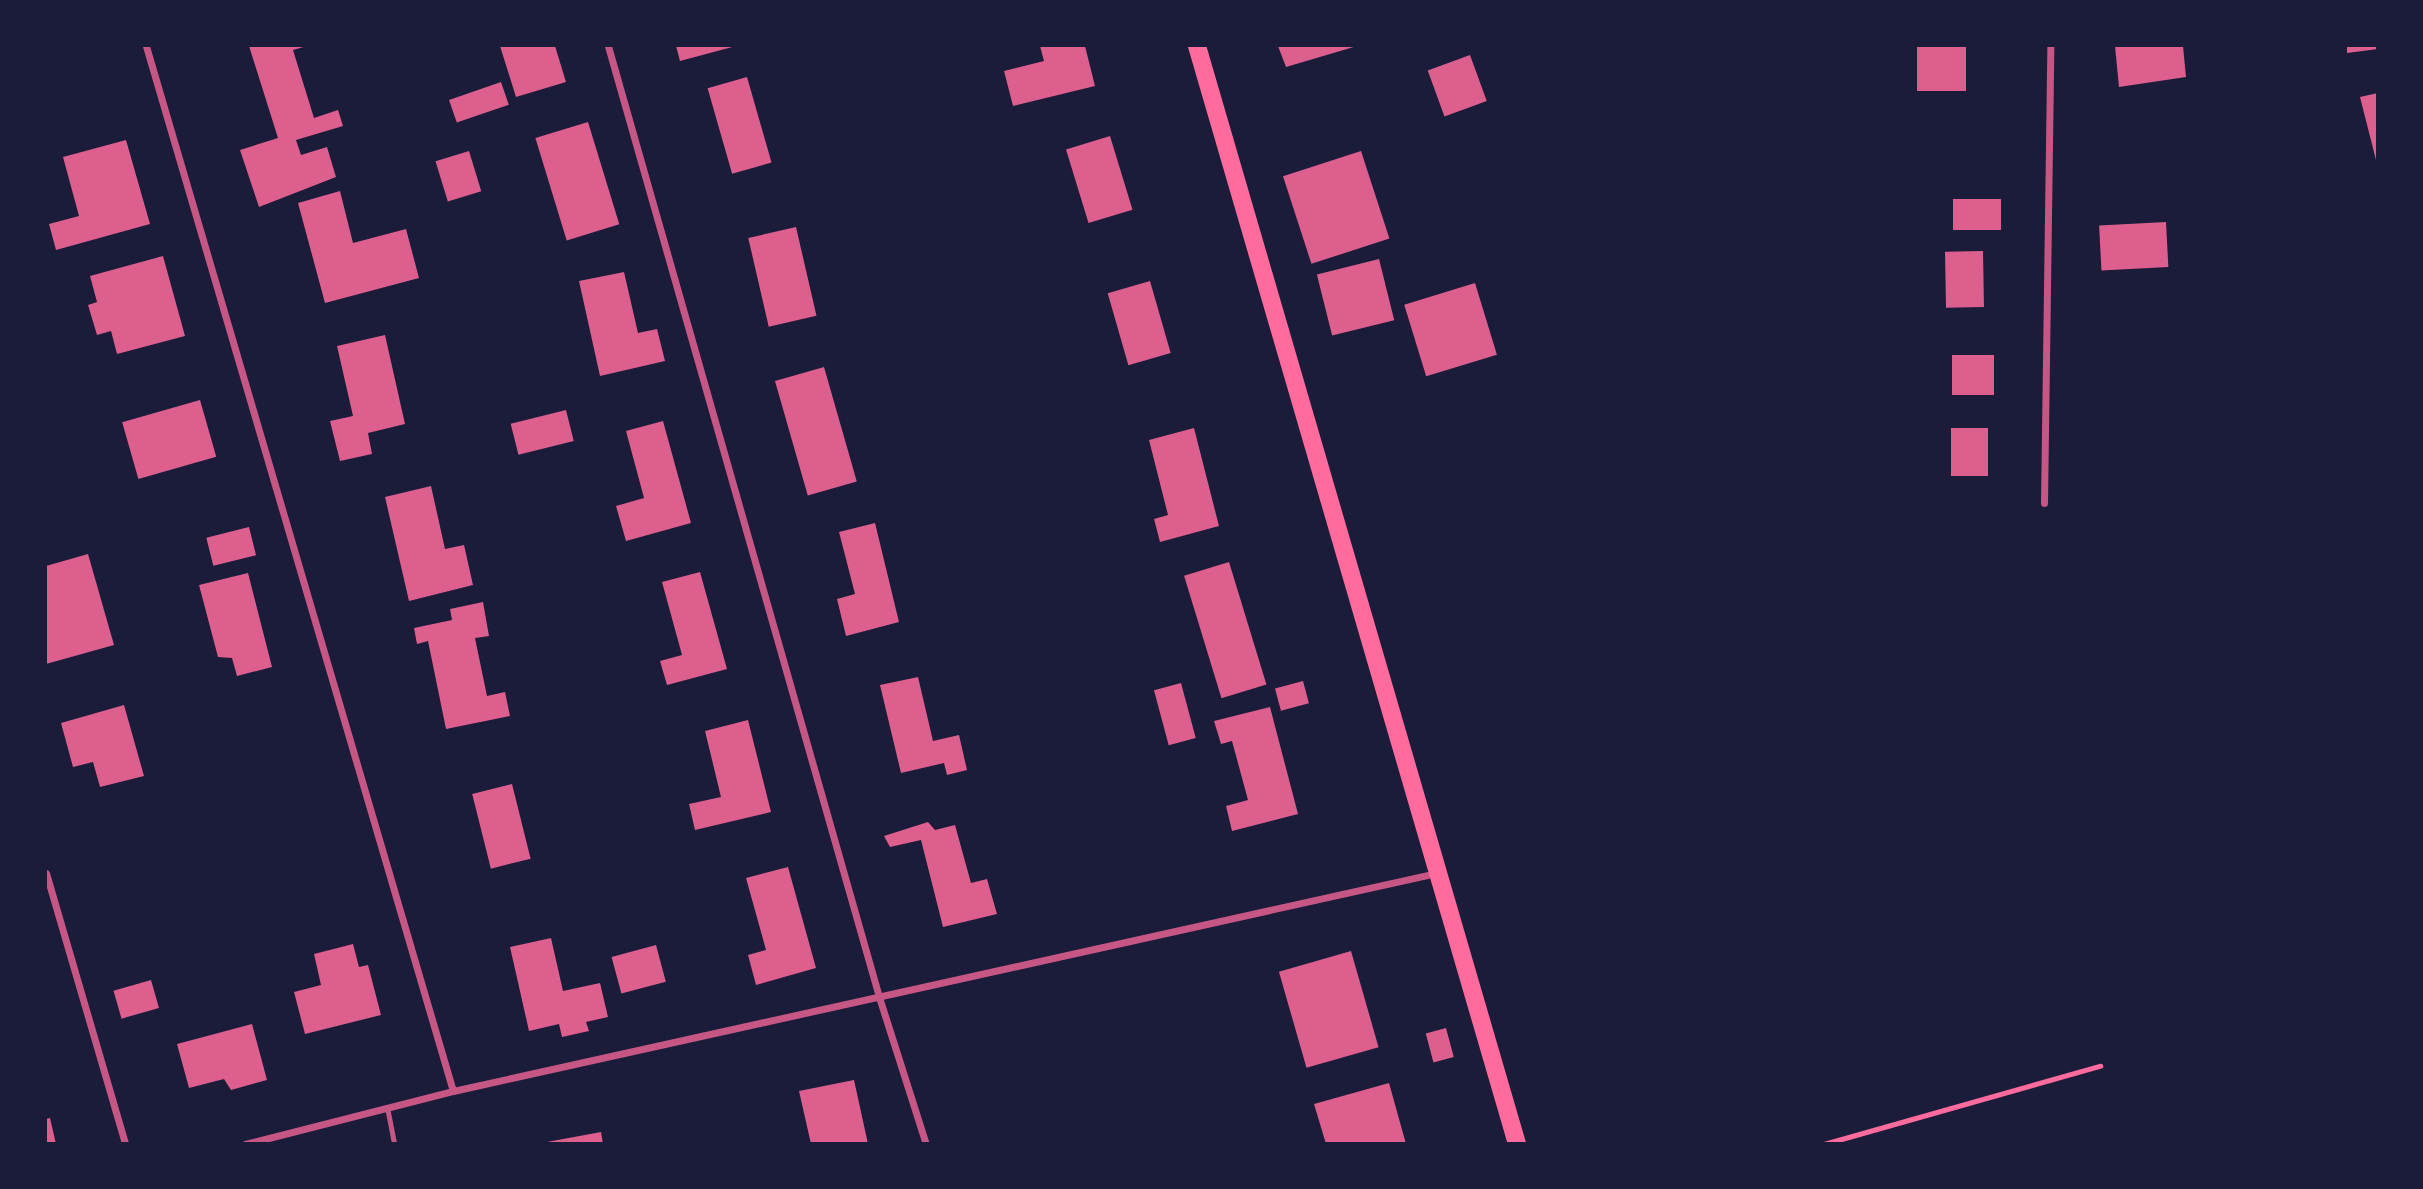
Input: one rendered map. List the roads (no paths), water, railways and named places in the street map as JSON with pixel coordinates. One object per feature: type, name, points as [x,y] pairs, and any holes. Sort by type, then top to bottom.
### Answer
[{"type":"main road","points":[[1197,46],[1517,1143]]},
{"type":"street","points":[[146,46],[453,1091]]},
{"type":"street","points":[[608,46],[878,997],[926,1143]]},
{"type":"street","points":[[2044,503],[2050,46]]},
{"type":"street","points":[[245,1143],[453,1091],[1438,872]]},
{"type":"street","points":[[46,873],[125,1143]]},
{"type":"lane","points":[[387,1107],[394,1143]]}]
